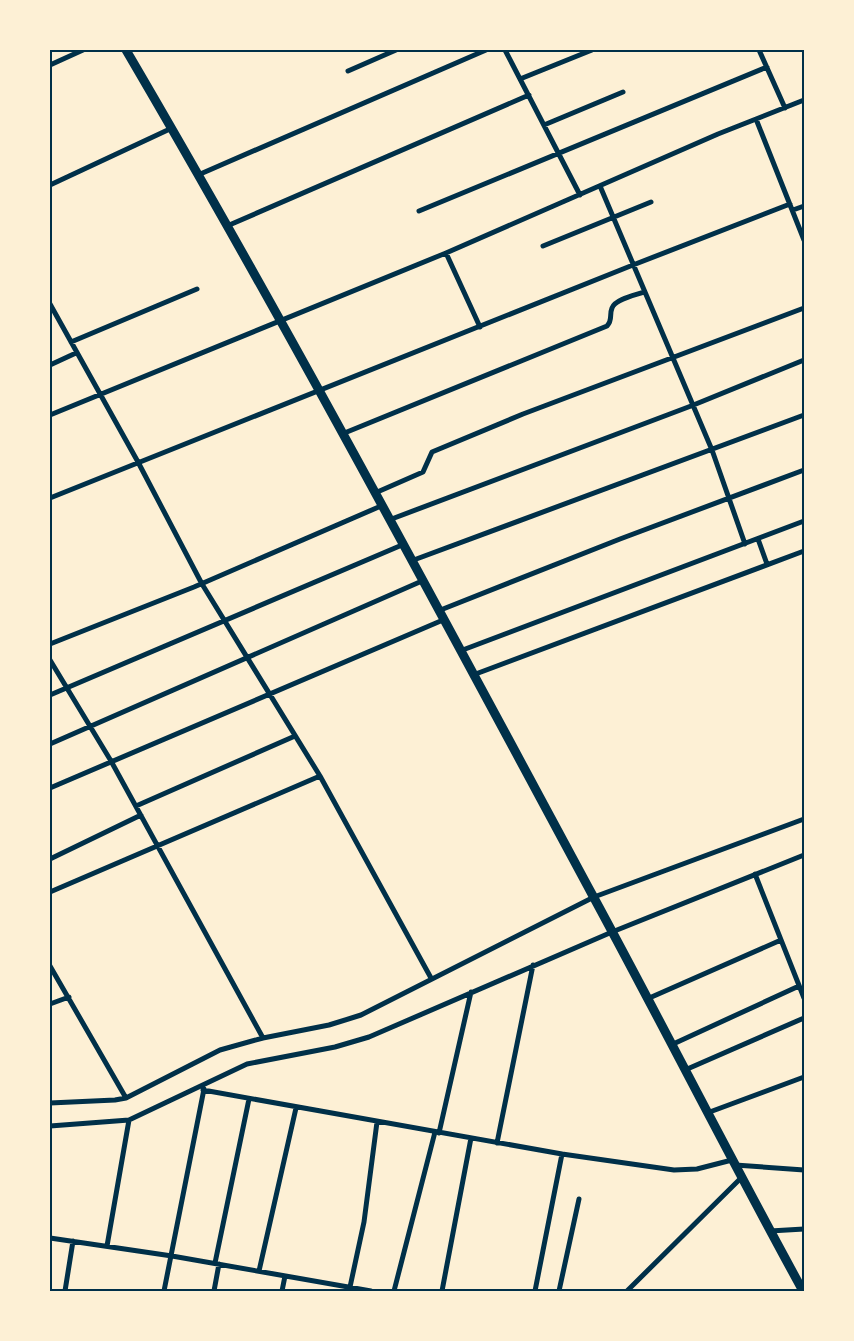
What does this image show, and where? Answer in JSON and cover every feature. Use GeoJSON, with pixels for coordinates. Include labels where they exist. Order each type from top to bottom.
{"type":"FeatureCollection","features":[{"type":"Feature","properties":{"kind":"street"},"geometry":{"type":"LineString","coordinates":[[50,65],[83,50]]}},
{"type":"Feature","properties":{"kind":"street"},"geometry":{"type":"LineString","coordinates":[[126,50],[172,128],[319,391],[594,897],[741,1178],[770,1231],[800,1279],[803,1291]]}},
{"type":"Feature","properties":{"kind":"street"},"geometry":{"type":"LineString","coordinates":[[348,71],[396,50]]}},
{"type":"Feature","properties":{"kind":"street"},"geometry":{"type":"LineString","coordinates":[[198,175],[486,50]]}},
{"type":"Feature","properties":{"kind":"street"},"geometry":{"type":"LineString","coordinates":[[505,50],[580,194]]}},
{"type":"Feature","properties":{"kind":"street"},"geometry":{"type":"LineString","coordinates":[[520,79],[592,50]]}},
{"type":"Feature","properties":{"kind":"street"},"geometry":{"type":"LineString","coordinates":[[759,50],[785,108]]}},
{"type":"Feature","properties":{"kind":"street"},"geometry":{"type":"LineString","coordinates":[[419,211],[767,67]]}},
{"type":"Feature","properties":{"kind":"street"},"geometry":{"type":"LineString","coordinates":[[544,125],[623,92]]}},
{"type":"Feature","properties":{"kind":"street"},"geometry":{"type":"LineString","coordinates":[[227,226],[529,95]]}},
{"type":"Feature","properties":{"kind":"street"},"geometry":{"type":"LineString","coordinates":[[50,415],[446,253],[580,194],[804,100]]}},
{"type":"Feature","properties":{"kind":"street"},"geometry":{"type":"LineString","coordinates":[[756,119],[804,239]]}},
{"type":"Feature","properties":{"kind":"street"},"geometry":{"type":"LineString","coordinates":[[50,185],[172,128]]}},
{"type":"Feature","properties":{"kind":"street"},"geometry":{"type":"LineString","coordinates":[[600,186],[691,406],[712,450],[745,544]]}},
{"type":"Feature","properties":{"kind":"street"},"geometry":{"type":"LineString","coordinates":[[543,246],[651,202]]}},
{"type":"Feature","properties":{"kind":"street"},"geometry":{"type":"LineString","coordinates":[[50,498],[633,265],[792,207],[804,206]]}},
{"type":"Feature","properties":{"kind":"street"},"geometry":{"type":"LineString","coordinates":[[446,253],[480,327]]}},
{"type":"Feature","properties":{"kind":"street"},"geometry":{"type":"LineString","coordinates":[[71,342],[198,289]]}},
{"type":"Feature","properties":{"kind":"street"},"geometry":{"type":"LineString","coordinates":[[342,434],[608,326],[612,320],[611,310],[615,304],[644,292]]}},
{"type":"Feature","properties":{"kind":"street"},"geometry":{"type":"LineString","coordinates":[[50,304],[138,462],[202,584],[226,620],[320,776],[432,978]]}},
{"type":"Feature","properties":{"kind":"street"},"geometry":{"type":"LineString","coordinates":[[374,493],[422,472],[432,452],[523,414],[672,360],[804,308]]}},
{"type":"Feature","properties":{"kind":"street"},"geometry":{"type":"LineString","coordinates":[[50,365],[76,353]]}},
{"type":"Feature","properties":{"kind":"street"},"geometry":{"type":"LineString","coordinates":[[389,520],[691,406],[804,360]]}},
{"type":"Feature","properties":{"kind":"street"},"geometry":{"type":"LineString","coordinates":[[411,561],[804,415]]}},
{"type":"Feature","properties":{"kind":"street"},"geometry":{"type":"LineString","coordinates":[[50,788],[111,760],[270,694],[440,616],[620,539],[729,500],[804,470]]}},
{"type":"Feature","properties":{"kind":"street"},"geometry":{"type":"LineString","coordinates":[[50,644],[202,584],[381,506]]}},
{"type":"Feature","properties":{"kind":"street"},"geometry":{"type":"LineString","coordinates":[[460,651],[804,521]]}},
{"type":"Feature","properties":{"kind":"street"},"geometry":{"type":"LineString","coordinates":[[758,539],[767,564]]}},
{"type":"Feature","properties":{"kind":"street"},"geometry":{"type":"LineString","coordinates":[[50,695],[402,545]]}},
{"type":"Feature","properties":{"kind":"street"},"geometry":{"type":"LineString","coordinates":[[473,675],[804,551]]}},
{"type":"Feature","properties":{"kind":"street"},"geometry":{"type":"LineString","coordinates":[[50,744],[422,581]]}},
{"type":"Feature","properties":{"kind":"street"},"geometry":{"type":"LineString","coordinates":[[50,660],[111,760],[263,1038]]}},
{"type":"Feature","properties":{"kind":"street"},"geometry":{"type":"LineString","coordinates":[[136,806],[295,736]]}},
{"type":"Feature","properties":{"kind":"street"},"geometry":{"type":"LineString","coordinates":[[50,892],[320,776]]}},
{"type":"Feature","properties":{"kind":"street"},"geometry":{"type":"LineString","coordinates":[[50,858],[141,815]]}},
{"type":"Feature","properties":{"kind":"street"},"geometry":{"type":"LineString","coordinates":[[50,1103],[126,1098],[200,1059],[263,1038],[345,1021],[594,897],[804,819]]}},
{"type":"Feature","properties":{"kind":"street"},"geometry":{"type":"LineString","coordinates":[[50,1126],[129,1120],[233,1069],[262,1059],[356,1042],[612,932],[804,855]]}},
{"type":"Feature","properties":{"kind":"street"},"geometry":{"type":"LineString","coordinates":[[755,874],[804,998]]}},
{"type":"Feature","properties":{"kind":"street"},"geometry":{"type":"LineString","coordinates":[[647,999],[781,940]]}},
{"type":"Feature","properties":{"kind":"street"},"geometry":{"type":"LineString","coordinates":[[497,1143],[533,965]]}},
{"type":"Feature","properties":{"kind":"street"},"geometry":{"type":"LineString","coordinates":[[50,966],[126,1098]]}},
{"type":"Feature","properties":{"kind":"street"},"geometry":{"type":"LineString","coordinates":[[671,1045],[799,986]]}},
{"type":"Feature","properties":{"kind":"street"},"geometry":{"type":"LineString","coordinates":[[394,1291],[437,1132],[471,992]]}},
{"type":"Feature","properties":{"kind":"street"},"geometry":{"type":"LineString","coordinates":[[50,1004],[69,997]]}},
{"type":"Feature","properties":{"kind":"street"},"geometry":{"type":"LineString","coordinates":[[684,1070],[804,1018]]}},
{"type":"Feature","properties":{"kind":"street"},"geometry":{"type":"LineString","coordinates":[[707,1113],[804,1077]]}},
{"type":"Feature","properties":{"kind":"street"},"geometry":{"type":"LineString","coordinates":[[164,1291],[205,1083]]}},
{"type":"Feature","properties":{"kind":"street"},"geometry":{"type":"LineString","coordinates":[[203,1090],[562,1154],[681,1170],[733,1163],[804,1170]]}},
{"type":"Feature","properties":{"kind":"street"},"geometry":{"type":"LineString","coordinates":[[214,1291],[217,1264],[249,1099]]}},
{"type":"Feature","properties":{"kind":"street"},"geometry":{"type":"LineString","coordinates":[[259,1271],[296,1108]]}},
{"type":"Feature","properties":{"kind":"street"},"geometry":{"type":"LineString","coordinates":[[107,1246],[129,1120]]}},
{"type":"Feature","properties":{"kind":"street"},"geometry":{"type":"LineString","coordinates":[[350,1287],[364,1222],[377,1122]]}},
{"type":"Feature","properties":{"kind":"street"},"geometry":{"type":"LineString","coordinates":[[442,1291],[471,1138]]}},
{"type":"Feature","properties":{"kind":"street"},"geometry":{"type":"LineString","coordinates":[[535,1291],[562,1154]]}},
{"type":"Feature","properties":{"kind":"street"},"geometry":{"type":"LineString","coordinates":[[627,1291],[741,1178]]}},
{"type":"Feature","properties":{"kind":"street"},"geometry":{"type":"LineString","coordinates":[[559,1291],[579,1199]]}},
{"type":"Feature","properties":{"kind":"street"},"geometry":{"type":"LineString","coordinates":[[770,1231],[804,1229]]}},
{"type":"Feature","properties":{"kind":"street"},"geometry":{"type":"LineString","coordinates":[[50,1238],[172,1256],[371,1291]]}},
{"type":"Feature","properties":{"kind":"street"},"geometry":{"type":"LineString","coordinates":[[64,1291],[74,1241]]}},
{"type":"Feature","properties":{"kind":"street"},"geometry":{"type":"LineString","coordinates":[[282,1291],[285,1276]]}}]}
